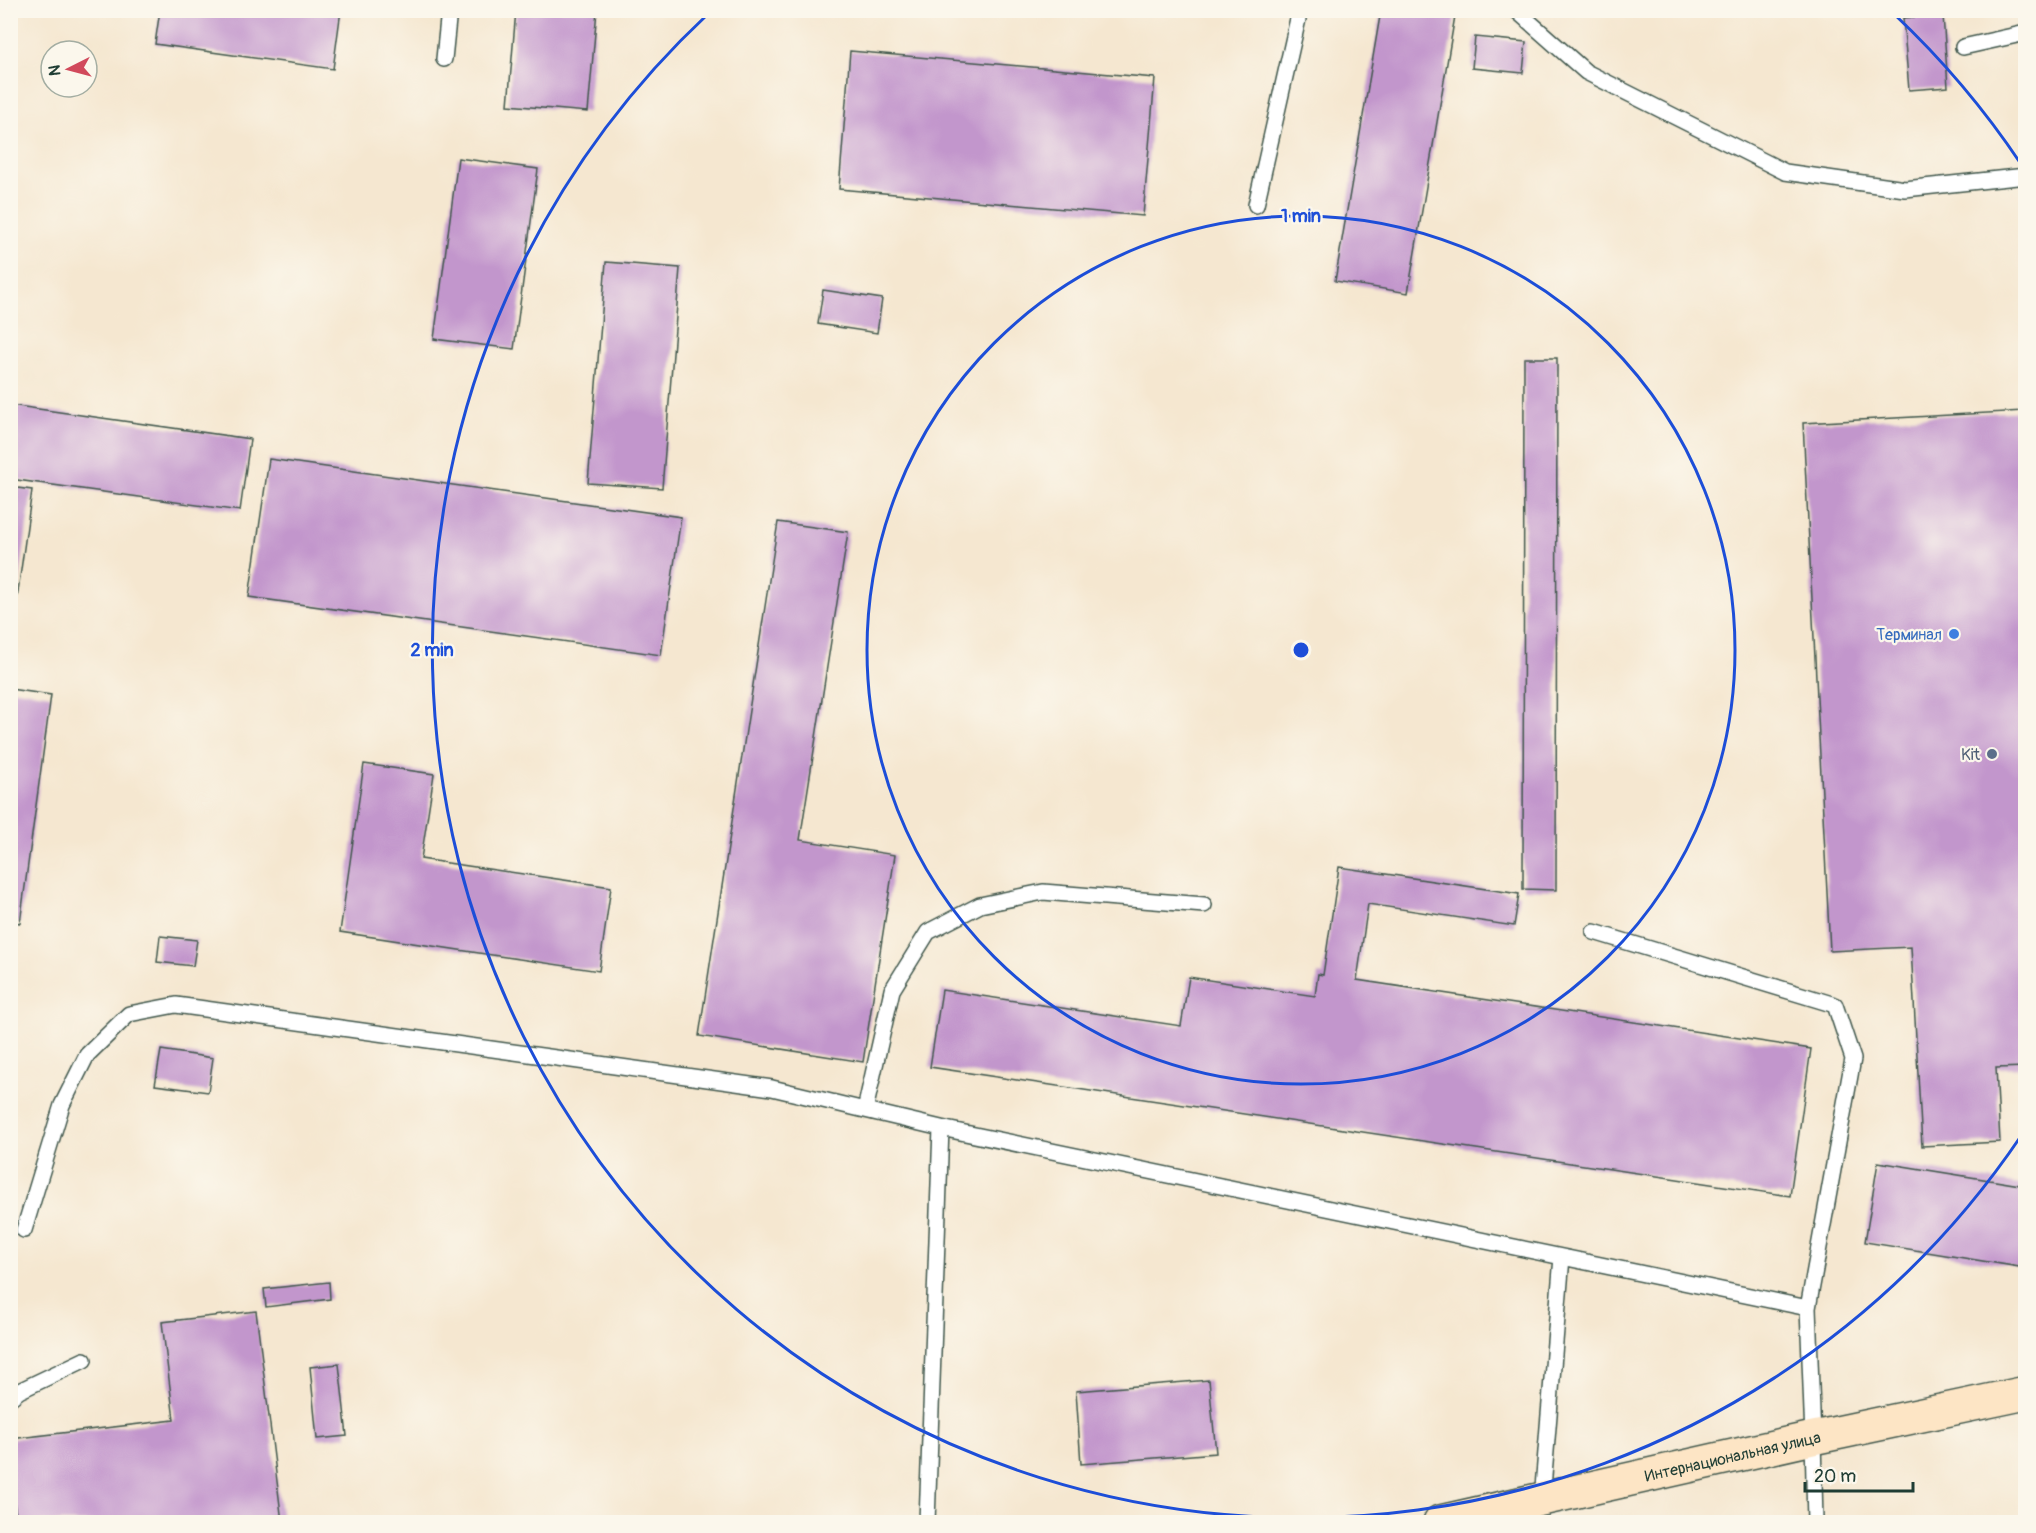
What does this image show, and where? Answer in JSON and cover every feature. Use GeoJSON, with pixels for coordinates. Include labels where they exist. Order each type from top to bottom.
{"type":"FeatureCollection","features":[{"type":"Feature","properties":{"kind":"street","name":"Интернациональная улица"},"geometry":{"type":"LineString","coordinates":[[1440,1522],[2025,1393]]}},
{"type":"Feature","properties":{"kind":"lane"},"geometry":{"type":"LineString","coordinates":[[444,58],[449,10]]}},
{"type":"Feature","properties":{"kind":"lane"},"geometry":{"type":"LineString","coordinates":[[1256,205],[1300,10]]}},
{"type":"Feature","properties":{"kind":"lane"},"geometry":{"type":"LineString","coordinates":[[1516,10],[1586,72],[1785,171],[1905,189],[2025,176]]}},
{"type":"Feature","properties":{"kind":"lane"},"geometry":{"type":"LineString","coordinates":[[1963,47],[2025,33]]}},
{"type":"Feature","properties":{"kind":"lane"},"geometry":{"type":"LineString","coordinates":[[865,1110],[892,990],[928,932],[980,905],[1043,892],[1204,905]]}},
{"type":"Feature","properties":{"kind":"lane"},"geometry":{"type":"LineString","coordinates":[[1594,932],[1835,1005],[1853,1059],[1808,1308],[1815,1522]]}},
{"type":"Feature","properties":{"kind":"lane"},"geometry":{"type":"LineString","coordinates":[[24,1230],[62,1106],[87,1055],[129,1014],[176,1005],[772,1088],[941,1128],[1808,1308]]}},
{"type":"Feature","properties":{"kind":"lane"},"geometry":{"type":"LineString","coordinates":[[927,1522],[941,1128]]}},
{"type":"Feature","properties":{"kind":"lane"},"geometry":{"type":"LineString","coordinates":[[1542,1500],[1562,1257]]}},
{"type":"Feature","properties":{"kind":"lane"},"geometry":{"type":"LineString","coordinates":[[10,1398],[19,1391],[84,1360]]}},
{"type":"Feature","properties":{"kind":"building"},"geometry":{"type":"Polygon","coordinates":[[[160,10],[341,10],[333,69],[155,44],[160,10]]]}},
{"type":"Feature","properties":{"kind":"building"},"geometry":{"type":"Polygon","coordinates":[[[516,10],[597,10],[588,112],[508,105],[516,10]]]}},
{"type":"Feature","properties":{"kind":"building"},"geometry":{"type":"Polygon","coordinates":[[[1381,10],[1456,10],[1408,293],[1335,281],[1381,10]]]}},
{"type":"Feature","properties":{"kind":"building"},"geometry":{"type":"Polygon","coordinates":[[[1943,15],[1948,87],[1909,90],[1903,18],[1943,15]]]}},
{"type":"Feature","properties":{"kind":"building"},"geometry":{"type":"Polygon","coordinates":[[[1475,37],[1526,42],[1523,73],[1472,68],[1475,37]]]}},
{"type":"Feature","properties":{"kind":"building"},"geometry":{"type":"Polygon","coordinates":[[[850,51],[1155,78],[1143,216],[839,189],[850,51]]]}},
{"type":"Feature","properties":{"kind":"building"},"geometry":{"type":"Polygon","coordinates":[[[458,158],[538,169],[514,349],[434,339],[458,158]]]}},
{"type":"Feature","properties":{"kind":"building"},"geometry":{"type":"Polygon","coordinates":[[[606,262],[680,268],[662,488],[588,483],[606,262]]]}},
{"type":"Feature","properties":{"kind":"building"},"geometry":{"type":"Polygon","coordinates":[[[823,290],[882,299],[877,333],[818,324],[823,290]]]}},
{"type":"Feature","properties":{"kind":"building"},"geometry":{"type":"Polygon","coordinates":[[[1524,358],[1557,358],[1556,890],[1523,889],[1524,358]]]}},
{"type":"Feature","properties":{"kind":"building"},"geometry":{"type":"Polygon","coordinates":[[[10,405],[250,439],[240,511],[10,479],[10,405]]]}},
{"type":"Feature","properties":{"kind":"building"},"geometry":{"type":"Polygon","coordinates":[[[2024,411],[2026,443],[2026,1067],[1996,1068],[2000,1142],[1922,1146],[1911,947],[1830,951],[1803,423],[2024,411]]]}},
{"type":"Feature","properties":{"kind":"building"},"geometry":{"type":"Polygon","coordinates":[[[269,459],[681,517],[661,655],[249,597],[269,459]]]}},
{"type":"Feature","properties":{"kind":"building"},"geometry":{"type":"Polygon","coordinates":[[[10,487],[32,490],[12,635],[10,635],[10,487]]]}},
{"type":"Feature","properties":{"kind":"building"},"geometry":{"type":"Polygon","coordinates":[[[778,522],[848,532],[800,840],[895,855],[863,1062],[699,1036],[778,522]]]}},
{"type":"Feature","properties":{"kind":"building"},"geometry":{"type":"Polygon","coordinates":[[[10,689],[51,695],[20,923],[10,921],[10,689]]]}},
{"type":"Feature","properties":{"kind":"building"},"geometry":{"type":"Polygon","coordinates":[[[364,764],[434,774],[421,859],[611,887],[599,971],[340,932],[364,764]]]}},
{"type":"Feature","properties":{"kind":"building"},"geometry":{"type":"Polygon","coordinates":[[[1339,867],[1519,894],[1514,926],[1368,904],[1357,980],[1811,1049],[1790,1196],[930,1067],[942,990],[1181,1026],[1189,977],[1315,996],[1318,974],[1323,975],[1339,867]]]}},
{"type":"Feature","properties":{"kind":"building"},"geometry":{"type":"Polygon","coordinates":[[[160,936],[197,940],[193,966],[157,962],[160,936]]]}},
{"type":"Feature","properties":{"kind":"building"},"geometry":{"type":"Polygon","coordinates":[[[161,1050],[213,1058],[208,1092],[155,1085],[161,1050]]]}},
{"type":"Feature","properties":{"kind":"building"},"geometry":{"type":"Polygon","coordinates":[[[1878,1162],[2026,1186],[2026,1268],[1865,1242],[1878,1162]]]}},
{"type":"Feature","properties":{"kind":"building"},"geometry":{"type":"Polygon","coordinates":[[[329,1282],[330,1299],[266,1307],[264,1289],[329,1282]]]}},
{"type":"Feature","properties":{"kind":"building"},"geometry":{"type":"Polygon","coordinates":[[[256,1311],[282,1522],[17,1522],[10,1473],[10,1439],[174,1420],[162,1322],[256,1311]]]}},
{"type":"Feature","properties":{"kind":"building"},"geometry":{"type":"Polygon","coordinates":[[[339,1364],[347,1436],[317,1439],[310,1367],[339,1364]]]}},
{"type":"Feature","properties":{"kind":"building"},"geometry":{"type":"Polygon","coordinates":[[[1209,1380],[1216,1453],[1081,1464],[1076,1391],[1209,1380]]]}},
{"type":"Feature","properties":{"kind":"place","name":"Терминал"},"geometry":{"type":"Point","coordinates":[1954,634]}},
{"type":"Feature","properties":{"kind":"place","name":"Kit"},"geometry":{"type":"Point","coordinates":[1992,754]}}]}
